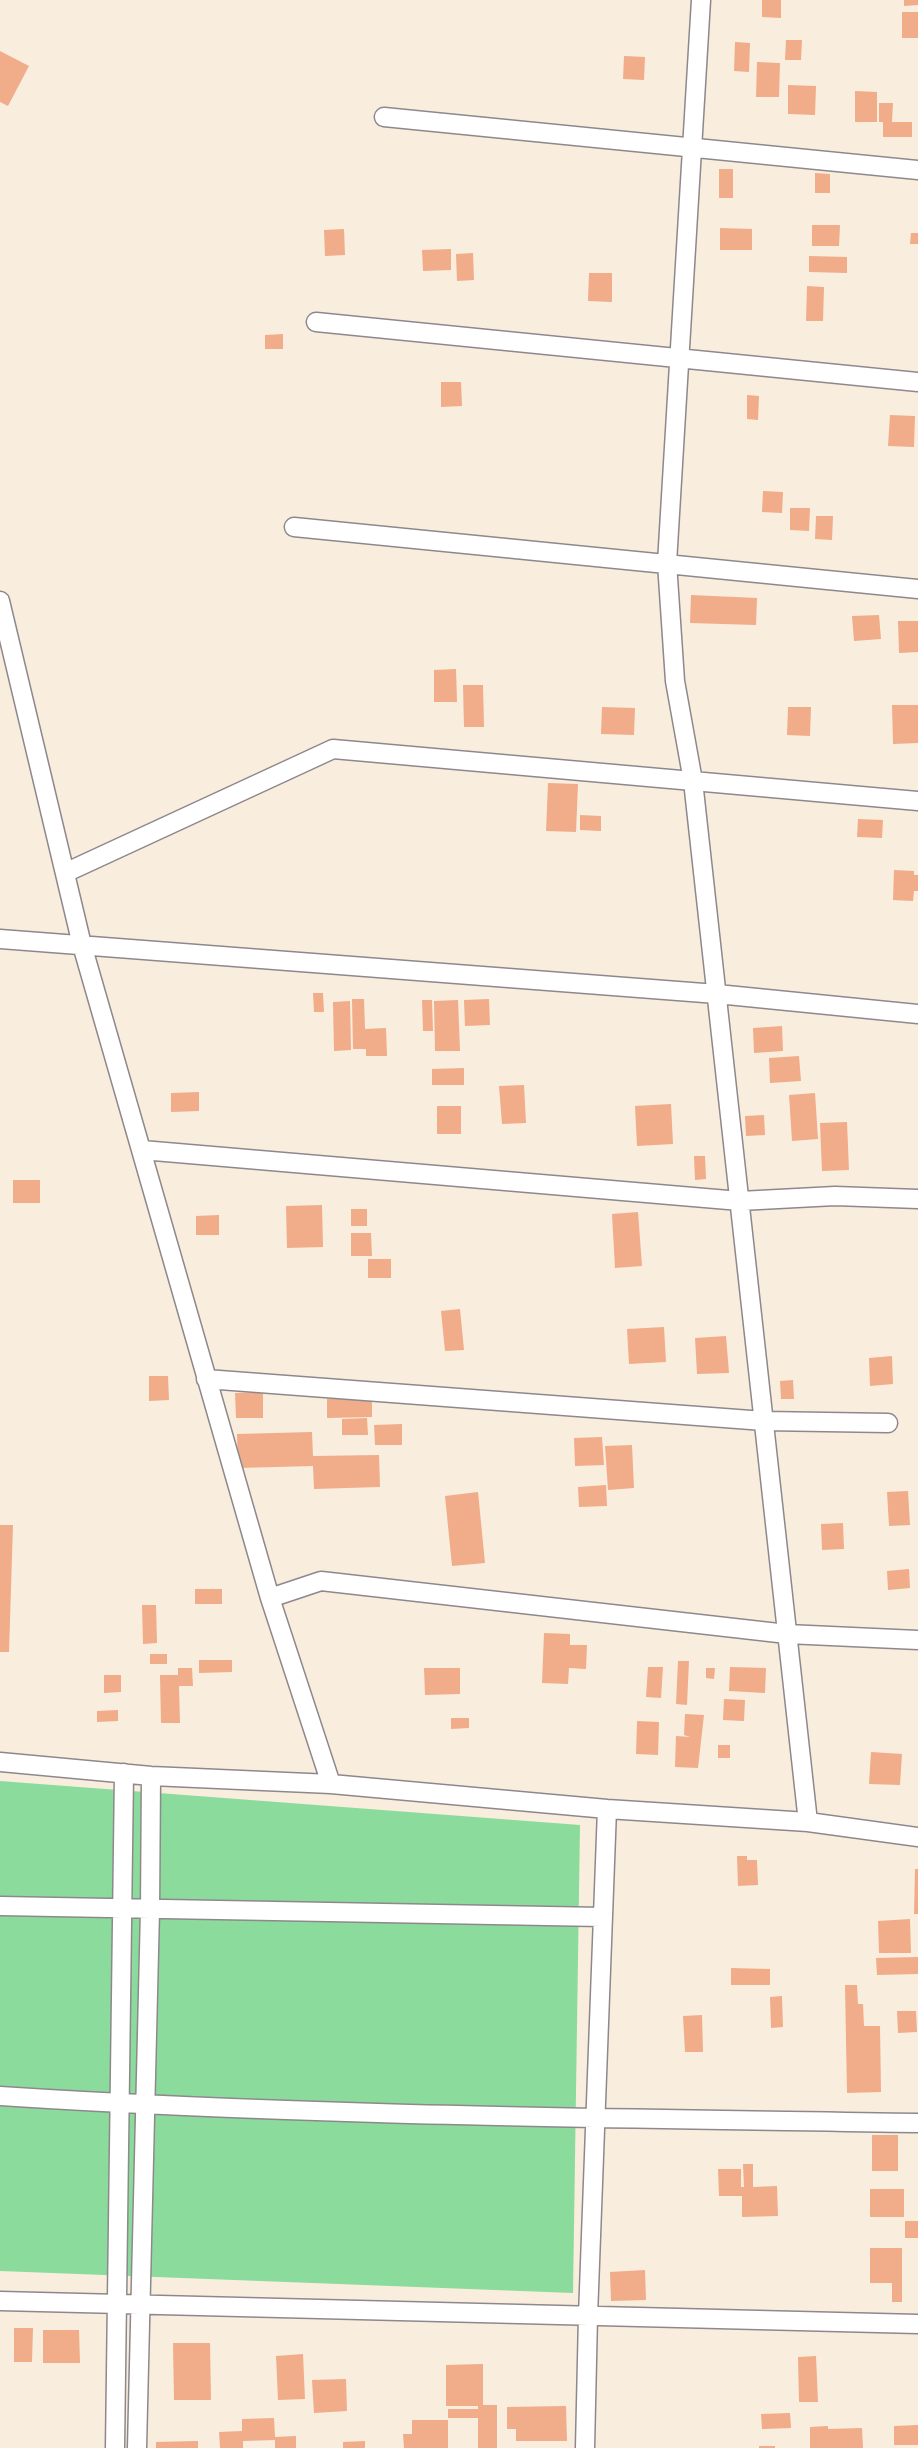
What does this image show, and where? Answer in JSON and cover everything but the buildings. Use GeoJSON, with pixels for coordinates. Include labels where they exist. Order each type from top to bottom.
{"type":"FeatureCollection","features":[{"type":"Feature","properties":{"kind":"street"},"geometry":{"type":"LineString","coordinates":[[701,0],[667,563],[675,681],[693,781],[808,1822]]}},
{"type":"Feature","properties":{"kind":"street"},"geometry":{"type":"LineString","coordinates":[[384,117],[918,170]]}},
{"type":"Feature","properties":{"kind":"street"},"geometry":{"type":"LineString","coordinates":[[316,322],[918,382]]}},
{"type":"Feature","properties":{"kind":"street"},"geometry":{"type":"LineString","coordinates":[[294,526],[918,589]]}},
{"type":"Feature","properties":{"kind":"street"},"geometry":{"type":"LineString","coordinates":[[0,601],[82,945],[270,1598],[331,1784]]}},
{"type":"Feature","properties":{"kind":"street"},"geometry":{"type":"LineString","coordinates":[[66,872],[333,749],[918,801]]}},
{"type":"Feature","properties":{"kind":"street"},"geometry":{"type":"LineString","coordinates":[[0,939],[717,994],[918,1014]]}},
{"type":"Feature","properties":{"kind":"street"},"geometry":{"type":"LineString","coordinates":[[142,1150],[740,1201],[835,1196],[918,1199]]}},
{"type":"Feature","properties":{"kind":"street"},"geometry":{"type":"LineString","coordinates":[[207,1379],[764,1420],[888,1423]]}},
{"type":"Feature","properties":{"kind":"street"},"geometry":{"type":"LineString","coordinates":[[270,1598],[321,1581],[787,1634],[918,1640]]}},
{"type":"Feature","properties":{"kind":"street"},"geometry":{"type":"LineString","coordinates":[[0,1762],[151,1776],[331,1784],[607,1809],[808,1822],[918,1837]]}},
{"type":"Feature","properties":{"kind":"street"},"geometry":{"type":"LineString","coordinates":[[115,2448],[124,1773]]}},
{"type":"Feature","properties":{"kind":"street"},"geometry":{"type":"LineString","coordinates":[[137,2448],[151,1776]]}},
{"type":"Feature","properties":{"kind":"street"},"geometry":{"type":"LineString","coordinates":[[585,2448],[607,1809]]}},
{"type":"Feature","properties":{"kind":"street"},"geometry":{"type":"LineString","coordinates":[[0,1906],[602,1917]]}},
{"type":"Feature","properties":{"kind":"street"},"geometry":{"type":"LineString","coordinates":[[0,2096],[120,2104],[596,2118],[918,2123]]}},
{"type":"Feature","properties":{"kind":"street"},"geometry":{"type":"LineString","coordinates":[[0,2301],[918,2324]]}},
{"type":"Feature","properties":{"kind":"green space"},"geometry":{"type":"Polygon","coordinates":[[[0,1781],[580,1825],[573,2293],[0,2271],[0,1781]]]}}]}
